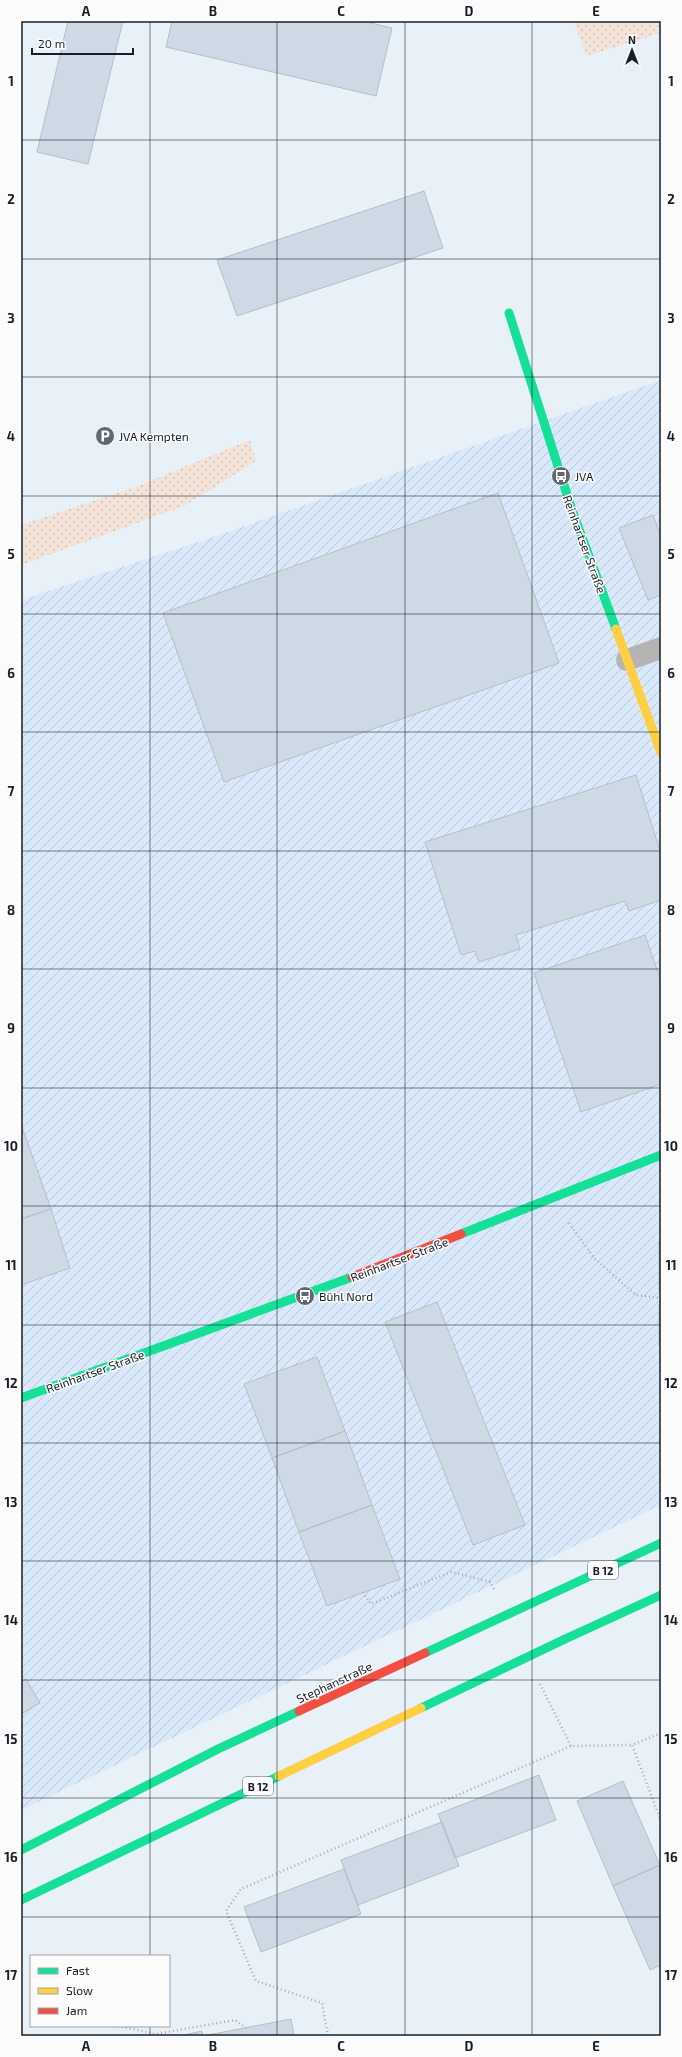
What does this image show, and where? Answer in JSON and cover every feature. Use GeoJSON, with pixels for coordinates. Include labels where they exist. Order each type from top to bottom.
{"type":"FeatureCollection","features":[{"type":"Feature","properties":{"kind":"main road","name":"Reinhartser Straße"},"geometry":{"type":"LineString","coordinates":[[509,313],[572,510],[661,753]]}},
{"type":"Feature","properties":{"kind":"main road","name":"Reinhartser Straße"},"geometry":{"type":"LineString","coordinates":[[21,1398],[305,1296],[661,1155]]}},
{"type":"Feature","properties":{"kind":"main road","name":"Stephanstraße"},"geometry":{"type":"LineString","coordinates":[[21,1850],[218,1749],[661,1543]]}},
{"type":"Feature","properties":{"kind":"main road","name":"B 12"},"geometry":{"type":"LineString","coordinates":[[21,1900],[563,1640],[661,1595]]}},
{"type":"Feature","properties":{"kind":"street"},"geometry":{"type":"LineString","coordinates":[[627,660],[661,648]]}},
{"type":"Feature","properties":{"kind":"path"},"geometry":{"type":"LineString","coordinates":[[550,1199],[594,1258],[636,1295],[661,1298]]}},
{"type":"Feature","properties":{"kind":"path"},"geometry":{"type":"LineString","coordinates":[[363,1592],[370,1604],[451,1572]]}},
{"type":"Feature","properties":{"kind":"path"},"geometry":{"type":"LineString","coordinates":[[543,1690],[571,1746]]}},
{"type":"Feature","properties":{"kind":"path"},"geometry":{"type":"LineString","coordinates":[[328,2036],[322,2003],[256,1982],[226,1911],[241,1890],[571,1746],[632,1745],[661,1734]]}},
{"type":"Feature","properties":{"kind":"path"},"geometry":{"type":"LineString","coordinates":[[632,1745],[661,1821]]}},
{"type":"Feature","properties":{"kind":"path"},"geometry":{"type":"LineString","coordinates":[[123,2027],[156,2034],[235,2020],[246,2028]]}},
{"type":"Feature","properties":{"kind":"shaded area"},"geometry":{"type":"Polygon","coordinates":[[[574,21],[661,21],[661,33],[586,56],[574,21]]]}},
{"type":"Feature","properties":{"kind":"shaded area"},"geometry":{"type":"Polygon","coordinates":[[[661,380],[661,1505],[21,1810],[21,600],[210,538],[661,380]]]}},
{"type":"Feature","properties":{"kind":"shaded area"},"geometry":{"type":"Polygon","coordinates":[[[250,440],[256,461],[184,506],[21,565],[21,525],[138,486],[250,440]]]}},
{"type":"Feature","properties":{"kind":"building"},"geometry":{"type":"Polygon","coordinates":[[[68,21],[123,21],[88,164],[37,152],[68,21]]]}},
{"type":"Feature","properties":{"kind":"building"},"geometry":{"type":"Polygon","coordinates":[[[172,21],[363,21],[392,28],[376,96],[166,47],[172,21]]]}},
{"type":"Feature","properties":{"kind":"building"},"geometry":{"type":"Polygon","coordinates":[[[424,191],[443,248],[237,316],[217,260],[424,191]]]}},
{"type":"Feature","properties":{"kind":"building"},"geometry":{"type":"Polygon","coordinates":[[[498,493],[559,663],[224,782],[163,613],[498,493]]]}},
{"type":"Feature","properties":{"kind":"building"},"geometry":{"type":"Polygon","coordinates":[[[653,515],[661,537],[661,595],[648,600],[619,528],[653,515]]]}},
{"type":"Feature","properties":{"kind":"building"},"geometry":{"type":"Polygon","coordinates":[[[636,775],[661,854],[661,900],[629,911],[625,901],[516,935],[520,949],[479,962],[475,951],[461,955],[425,842],[636,775]]]}},
{"type":"Feature","properties":{"kind":"building"},"geometry":{"type":"Polygon","coordinates":[[[645,935],[661,981],[661,1084],[581,1112],[534,973],[645,935]]]}},
{"type":"Feature","properties":{"kind":"building"},"geometry":{"type":"Polygon","coordinates":[[[21,1124],[51,1209],[21,1219],[21,1124]]]}},
{"type":"Feature","properties":{"kind":"building"},"geometry":{"type":"Polygon","coordinates":[[[51,1209],[70,1268],[21,1285],[21,1219],[51,1209]]]}},
{"type":"Feature","properties":{"kind":"building"},"geometry":{"type":"Polygon","coordinates":[[[659,1242],[661,1242],[661,1290],[659,1290],[659,1242]]]}},
{"type":"Feature","properties":{"kind":"building"},"geometry":{"type":"Polygon","coordinates":[[[437,1302],[525,1525],[473,1545],[385,1322],[437,1302]]]}},
{"type":"Feature","properties":{"kind":"building"},"geometry":{"type":"Polygon","coordinates":[[[659,1305],[661,1305],[661,1346],[659,1346],[659,1305]]]}},
{"type":"Feature","properties":{"kind":"building"},"geometry":{"type":"Polygon","coordinates":[[[317,1357],[345,1431],[272,1458],[244,1384],[317,1357]]]}},
{"type":"Feature","properties":{"kind":"building"},"geometry":{"type":"Polygon","coordinates":[[[345,1431],[372,1505],[299,1532],[272,1458],[345,1431]]]}},
{"type":"Feature","properties":{"kind":"building"},"geometry":{"type":"Polygon","coordinates":[[[372,1505],[400,1579],[327,1606],[299,1532],[372,1505]]]}},
{"type":"Feature","properties":{"kind":"building"},"geometry":{"type":"Polygon","coordinates":[[[26,1679],[40,1703],[21,1714],[21,1682],[26,1679]]]}},
{"type":"Feature","properties":{"kind":"building"},"geometry":{"type":"Polygon","coordinates":[[[539,1775],[556,1820],[455,1858],[438,1814],[539,1775]]]}},
{"type":"Feature","properties":{"kind":"building"},"geometry":{"type":"Polygon","coordinates":[[[623,1781],[660,1865],[613,1886],[577,1801],[623,1781]]]}},
{"type":"Feature","properties":{"kind":"building"},"geometry":{"type":"Polygon","coordinates":[[[442,1822],[459,1866],[358,1905],[341,1860],[442,1822]]]}},
{"type":"Feature","properties":{"kind":"building"},"geometry":{"type":"Polygon","coordinates":[[[660,1865],[661,1965],[650,1970],[613,1886],[660,1865]]]}},
{"type":"Feature","properties":{"kind":"building"},"geometry":{"type":"Polygon","coordinates":[[[344,1869],[361,1914],[261,1952],[244,1907],[344,1869]]]}},
{"type":"Feature","properties":{"kind":"building"},"geometry":{"type":"Polygon","coordinates":[[[291,2019],[294,2036],[203,2036],[291,2019]]]}},
{"type":"Feature","properties":{"kind":"building"},"geometry":{"type":"Polygon","coordinates":[[[202,2031],[203,2036],[179,2036],[202,2031]]]}},
{"type":"Feature","properties":{"kind":"traffic: fast"},"geometry":{"type":"LineString","coordinates":[[509,313],[572,510],[616,629]]}},
{"type":"Feature","properties":{"kind":"traffic: fast"},"geometry":{"type":"LineString","coordinates":[[461,1234],[661,1155]]}},
{"type":"Feature","properties":{"kind":"traffic: fast"},"geometry":{"type":"LineString","coordinates":[[21,1398],[352,1277]]}},
{"type":"Feature","properties":{"kind":"traffic: fast"},"geometry":{"type":"LineString","coordinates":[[545,1597],[661,1543]]}},
{"type":"Feature","properties":{"kind":"traffic: fast"},"geometry":{"type":"LineString","coordinates":[[563,1640],[661,1595]]}},
{"type":"Feature","properties":{"kind":"traffic: fast"},"geometry":{"type":"LineString","coordinates":[[474,1630],[545,1597]]}},
{"type":"Feature","properties":{"kind":"traffic: fast"},"geometry":{"type":"LineString","coordinates":[[425,1653],[474,1630]]}},
{"type":"Feature","properties":{"kind":"traffic: fast"},"geometry":{"type":"LineString","coordinates":[[494,1673],[563,1640]]}},
{"type":"Feature","properties":{"kind":"traffic: fast"},"geometry":{"type":"LineString","coordinates":[[421,1708],[494,1673]]}},
{"type":"Feature","properties":{"kind":"traffic: fast"},"geometry":{"type":"LineString","coordinates":[[21,1850],[218,1749],[299,1711]]}},
{"type":"Feature","properties":{"kind":"traffic: fast"},"geometry":{"type":"LineString","coordinates":[[21,1900],[279,1776]]}},
{"type":"Feature","properties":{"kind":"traffic: slow"},"geometry":{"type":"LineString","coordinates":[[616,629],[661,753]]}},
{"type":"Feature","properties":{"kind":"traffic: slow"},"geometry":{"type":"LineString","coordinates":[[279,1776],[421,1708]]}},
{"type":"Feature","properties":{"kind":"traffic: jam"},"geometry":{"type":"LineString","coordinates":[[352,1277],[461,1234]]}},
{"type":"Feature","properties":{"kind":"traffic: jam"},"geometry":{"type":"LineString","coordinates":[[299,1711],[425,1653]]}},
{"type":"Feature","properties":{"kind":"place","name":"JVA Kempten"},"geometry":{"type":"Point","coordinates":[105,436]}},
{"type":"Feature","properties":{"kind":"place","name":"JVA"},"geometry":{"type":"Point","coordinates":[561,476]}},
{"type":"Feature","properties":{"kind":"place","name":"Bühl Nord"},"geometry":{"type":"Point","coordinates":[305,1296]}}]}
